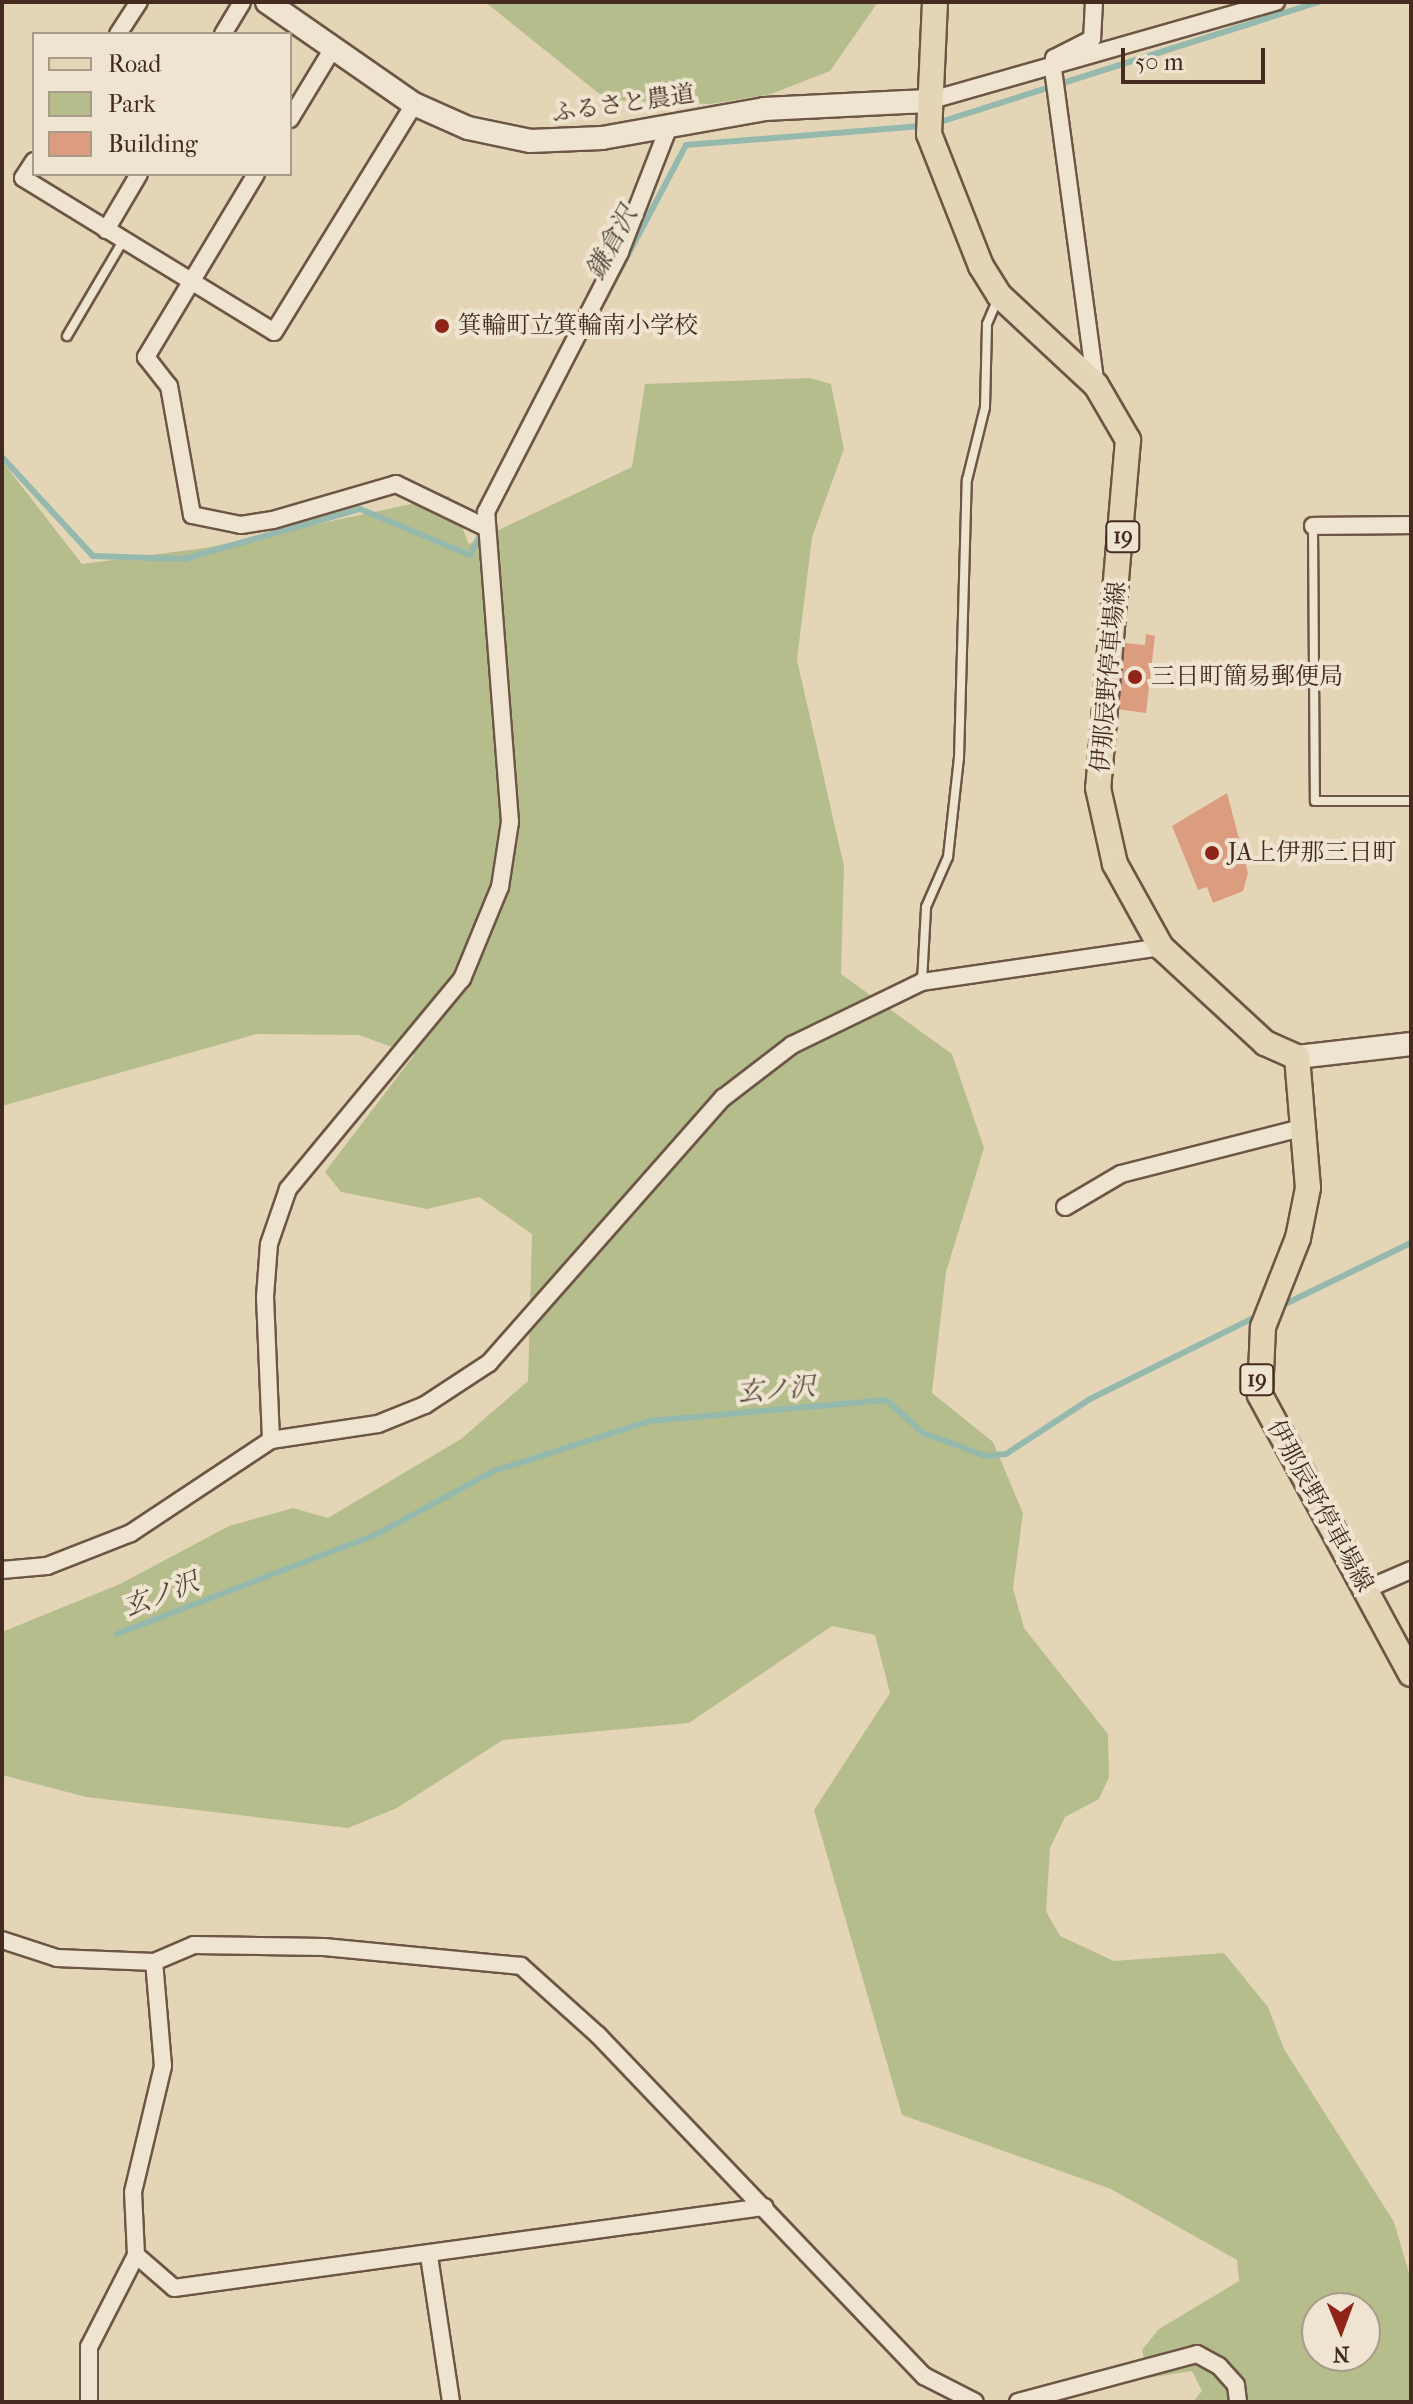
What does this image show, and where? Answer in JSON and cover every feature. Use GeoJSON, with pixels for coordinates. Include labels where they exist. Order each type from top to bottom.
{"type":"FeatureCollection","features":[{"type":"Feature","properties":{"kind":"main road","name":"伊那辰野停車場線"},"geometry":{"type":"LineString","coordinates":[[935,2],[928,101],[937,162],[999,295],[1096,385],[1128,440],[1130,466],[1103,698],[1100,811],[1115,864],[1161,947],[1265,1043],[1297,1057],[1305,1127],[1305,1213],[1263,1327],[1256,1379],[1411,1674]]}},
{"type":"Feature","properties":{"kind":"street"},"geometry":{"type":"LineString","coordinates":[[119,32],[139,2]]}},
{"type":"Feature","properties":{"kind":"street"},"geometry":{"type":"LineString","coordinates":[[224,32],[242,2]]}},
{"type":"Feature","properties":{"kind":"street","name":"ふるさと農道"},"geometry":{"type":"LineString","coordinates":[[267,2],[414,104],[468,128],[530,141],[669,126],[764,109],[928,101]]}},
{"type":"Feature","properties":{"kind":"street"},"geometry":{"type":"LineString","coordinates":[[1094,2],[1092,39],[1054,58],[1053,69],[1096,385]]}},
{"type":"Feature","properties":{"kind":"street"},"geometry":{"type":"LineString","coordinates":[[928,101],[1053,69],[1276,2]]}},
{"type":"Feature","properties":{"kind":"street"},"geometry":{"type":"LineString","coordinates":[[292,116],[332,50]]}},
{"type":"Feature","properties":{"kind":"street"},"geometry":{"type":"LineString","coordinates":[[32,164],[23,178],[274,332],[414,104]]}},
{"type":"Feature","properties":{"kind":"street"},"geometry":{"type":"LineString","coordinates":[[271,1440],[265,1297],[269,1244],[288,1189],[462,979],[500,887],[510,822],[483,526],[620,252],[669,126]]}},
{"type":"Feature","properties":{"kind":"street"},"geometry":{"type":"LineString","coordinates":[[106,230],[138,176]]}},
{"type":"Feature","properties":{"kind":"street"},"geometry":{"type":"LineString","coordinates":[[255,176],[146,357],[169,386],[192,515],[241,525],[273,520],[396,484],[483,526]]}},
{"type":"Feature","properties":{"kind":"street"},"geometry":{"type":"LineString","coordinates":[[1313,526],[1411,525]]}},
{"type":"Feature","properties":{"kind":"street"},"geometry":{"type":"LineString","coordinates":[[2,1570],[47,1566],[131,1533],[271,1440],[378,1424],[425,1405],[489,1363],[723,1098],[792,1045],[922,982],[1161,947]]}},
{"type":"Feature","properties":{"kind":"street"},"geometry":{"type":"LineString","coordinates":[[1297,1057],[1411,1044]]}},
{"type":"Feature","properties":{"kind":"street"},"geometry":{"type":"LineString","coordinates":[[1065,1207],[1121,1174],[1305,1127]]}},
{"type":"Feature","properties":{"kind":"street"},"geometry":{"type":"LineString","coordinates":[[1367,1589],[1411,1570]]}},
{"type":"Feature","properties":{"kind":"street"},"geometry":{"type":"LineString","coordinates":[[2,1940],[57,1958],[154,1962],[194,1945],[324,1947],[521,1966],[764,2207],[924,2376],[975,2402]]}},
{"type":"Feature","properties":{"kind":"street"},"geometry":{"type":"LineString","coordinates":[[89,2402],[89,2347],[136,2255],[133,2192],[163,2066],[154,1962]]}},
{"type":"Feature","properties":{"kind":"street"},"geometry":{"type":"LineString","coordinates":[[136,2255],[174,2288],[429,2256],[764,2207]]}},
{"type":"Feature","properties":{"kind":"street"},"geometry":{"type":"LineString","coordinates":[[429,2256],[451,2402]]}},
{"type":"Feature","properties":{"kind":"street"},"geometry":{"type":"LineString","coordinates":[[1018,2402],[1197,2354],[1236,2385],[1238,2402]]}},
{"type":"Feature","properties":{"kind":"lane"},"geometry":{"type":"LineString","coordinates":[[67,336],[123,241]]}},
{"type":"Feature","properties":{"kind":"lane"},"geometry":{"type":"LineString","coordinates":[[922,982],[926,907],[948,857],[958,772],[967,480],[985,407],[987,324],[999,295]]}},
{"type":"Feature","properties":{"kind":"lane"},"geometry":{"type":"LineString","coordinates":[[1313,526],[1315,801],[1411,801]]}},
{"type":"Feature","properties":{"kind":"green space"},"geometry":{"type":"Polygon","coordinates":[[[485,2],[878,2],[830,71],[771,94],[710,104],[607,100],[485,2]]]}},
{"type":"Feature","properties":{"kind":"green space"},"geometry":{"type":"Polygon","coordinates":[[[810,378],[831,384],[844,449],[812,537],[797,660],[844,866],[841,974],[952,1054],[984,1148],[946,1272],[932,1393],[993,1442],[1023,1513],[1013,1588],[1024,1628],[1108,1734],[1109,1777],[1099,1799],[1065,1817],[1050,1848],[1046,1911],[1060,1936],[1114,1961],[1224,1953],[1268,2007],[1284,2049],[1394,2222],[1411,2280],[1411,2402],[1193,2402],[1202,2391],[1192,2371],[1148,2378],[1142,2350],[1159,2329],[1239,2281],[1237,2260],[1111,2189],[902,2115],[814,1810],[890,1693],[875,1635],[832,1626],[689,1723],[503,1740],[397,1808],[348,1828],[86,1797],[2,1775],[2,1632],[120,1584],[229,1526],[293,1508],[328,1518],[461,1439],[528,1381],[532,1234],[479,1197],[427,1209],[341,1192],[325,1172],[414,1055],[359,1035],[257,1034],[2,1106],[2,461],[82,564],[205,548],[449,496],[469,544],[632,467],[645,384],[810,378]]]}},
{"type":"Feature","properties":{"kind":"building","name":"三日町簡易郵便局"},"geometry":{"type":"Polygon","coordinates":[[[1146,634],[1155,636],[1146,713],[1116,709],[1125,643],[1145,645],[1146,634]]]}},
{"type":"Feature","properties":{"kind":"building","name":"JA上伊那三日町"},"geometry":{"type":"Polygon","coordinates":[[[1227,793],[1248,873],[1243,891],[1213,903],[1207,887],[1198,890],[1172,826],[1227,793]]]}},
{"type":"Feature","properties":{"kind":"waterway","name":"鎌倉沢"},"geometry":{"type":"LineString","coordinates":[[937,123],[1319,2]]}},
{"type":"Feature","properties":{"kind":"waterway","name":"鎌倉沢"},"geometry":{"type":"LineString","coordinates":[[604,300],[686,145],[922,126]]}},
{"type":"Feature","properties":{"kind":"waterway","name":"鎌倉沢"},"geometry":{"type":"LineString","coordinates":[[2,457],[93,556],[184,559],[360,509],[470,555],[483,529]]}},
{"type":"Feature","properties":{"kind":"waterway","name":"玄ノ沢"},"geometry":{"type":"LineString","coordinates":[[1279,1307],[1411,1243]]}},
{"type":"Feature","properties":{"kind":"waterway","name":"玄ノ沢"},"geometry":{"type":"LineString","coordinates":[[117,1634],[377,1534],[494,1471],[650,1421],[886,1400],[923,1433],[986,1456],[1006,1454],[1090,1399],[1261,1314]]}},
{"type":"Feature","properties":{"kind":"place","name":"箕輪町立箕輪南小学校"},"geometry":{"type":"Point","coordinates":[442,326]}},
{"type":"Feature","properties":{"kind":"place","name":"三日町簡易郵便局"},"geometry":{"type":"Point","coordinates":[1135,677]}},
{"type":"Feature","properties":{"kind":"place","name":"JA上伊那三日町"},"geometry":{"type":"Point","coordinates":[1212,853]}}]}
